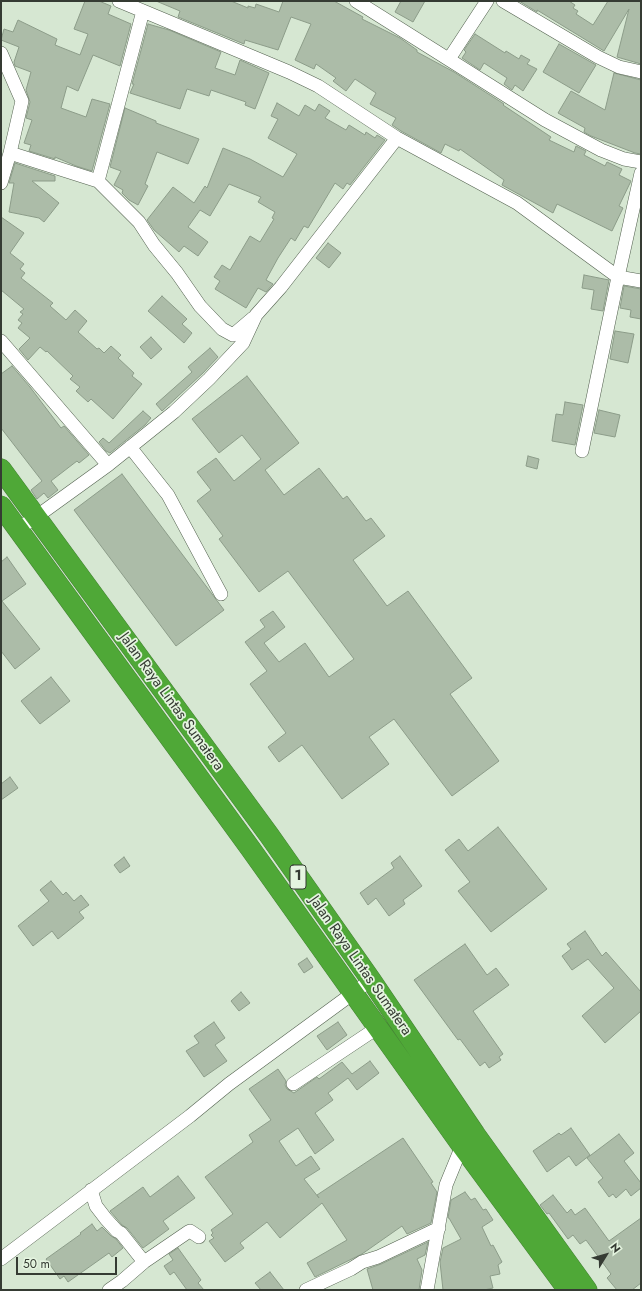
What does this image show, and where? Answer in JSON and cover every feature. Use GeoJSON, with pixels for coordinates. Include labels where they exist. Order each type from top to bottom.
{"type":"FeatureCollection","features":[{"type":"Feature","properties":{"kind":"highway","name":"Jalan Raya Lintas Sumatera"},"geometry":{"type":"LineString","coordinates":[[1,470],[264,829],[371,980],[468,1140],[568,1290]]}},
{"type":"Feature","properties":{"kind":"highway","name":"Jalan Raya Lintas Sumatera"},"geometry":{"type":"LineString","coordinates":[[1,506],[250,848],[378,1028],[587,1290]]}},
{"type":"Feature","properties":{"kind":"street"},"geometry":{"type":"LineString","coordinates":[[118,1],[318,86],[397,138],[517,203],[618,277],[641,281]]}},
{"type":"Feature","properties":{"kind":"street"},"geometry":{"type":"LineString","coordinates":[[356,1],[544,120],[601,150],[624,159],[641,162]]}},
{"type":"Feature","properties":{"kind":"street"},"geometry":{"type":"LineString","coordinates":[[449,59],[487,1]]}},
{"type":"Feature","properties":{"kind":"street"},"geometry":{"type":"LineString","coordinates":[[504,1],[598,57],[619,67],[641,72]]}},
{"type":"Feature","properties":{"kind":"street"},"geometry":{"type":"LineString","coordinates":[[98,181],[143,12]]}},
{"type":"Feature","properties":{"kind":"street"},"geometry":{"type":"LineString","coordinates":[[1,53],[22,101],[10,153],[1,183]]}},
{"type":"Feature","properties":{"kind":"street"},"geometry":{"type":"LineString","coordinates":[[10,153],[98,181],[139,222],[154,246],[200,306],[222,329],[233,335],[256,315],[281,287],[397,138]]}},
{"type":"Feature","properties":{"kind":"street"},"geometry":{"type":"LineString","coordinates":[[582,451],[641,173]]}},
{"type":"Feature","properties":{"kind":"street"},"geometry":{"type":"LineString","coordinates":[[18,529],[108,465],[174,412],[209,379],[243,343],[256,315]]}},
{"type":"Feature","properties":{"kind":"street"},"geometry":{"type":"LineString","coordinates":[[1,341],[108,465]]}},
{"type":"Feature","properties":{"kind":"street"},"geometry":{"type":"LineString","coordinates":[[130,447],[168,495],[221,594]]}},
{"type":"Feature","properties":{"kind":"street"},"geometry":{"type":"LineString","coordinates":[[1,1259],[190,1116],[229,1084],[371,980]]}},
{"type":"Feature","properties":{"kind":"street"},"geometry":{"type":"LineString","coordinates":[[294,1084],[378,1028]]}},
{"type":"Feature","properties":{"kind":"street"},"geometry":{"type":"LineString","coordinates":[[427,1290],[446,1185],[468,1140]]}},
{"type":"Feature","properties":{"kind":"street"},"geometry":{"type":"LineString","coordinates":[[91,1190],[96,1206],[117,1231],[121,1233],[144,1262]]}},
{"type":"Feature","properties":{"kind":"street"},"geometry":{"type":"LineString","coordinates":[[306,1290],[351,1269],[362,1262],[378,1257],[439,1228]]}},
{"type":"Feature","properties":{"kind":"street"},"geometry":{"type":"LineString","coordinates":[[109,1290],[144,1262],[189,1232],[199,1237]]}},
{"type":"Feature","properties":{"kind":"building"},"geometry":{"type":"Polygon","coordinates":[[[85,1],[99,1],[111,6],[108,14],[131,24],[120,66],[93,55],[78,91],[67,86],[61,108],[86,117],[92,99],[110,104],[92,171],[55,157],[55,159],[29,151],[31,145],[24,143],[32,120],[26,118],[30,102],[26,90],[31,72],[15,66],[14,62],[19,47],[1,40],[4,29],[13,32],[18,20],[57,39],[55,45],[80,55],[88,34],[74,29],[85,1]]]}},
{"type":"Feature","properties":{"kind":"building"},"geometry":{"type":"Polygon","coordinates":[[[156,1],[231,1],[248,8],[248,6],[255,8],[256,4],[279,12],[283,1],[334,1],[363,17],[362,19],[400,38],[417,50],[417,52],[454,72],[504,104],[503,105],[551,137],[549,140],[574,152],[576,146],[586,151],[584,155],[605,166],[607,162],[622,169],[619,175],[631,181],[619,206],[623,208],[612,231],[557,204],[553,213],[502,185],[504,180],[460,149],[459,151],[445,144],[441,153],[401,131],[392,125],[396,118],[370,104],[376,93],[355,79],[346,91],[333,81],[336,78],[316,64],[314,69],[295,60],[311,24],[291,17],[278,50],[245,40],[244,44],[178,17],[180,11],[156,1]]]}},
{"type":"Feature","properties":{"kind":"building"},"geometry":{"type":"Polygon","coordinates":[[[401,1],[425,1],[413,22],[395,12],[401,1]]]}},
{"type":"Feature","properties":{"kind":"building"},"geometry":{"type":"Polygon","coordinates":[[[519,1],[569,1],[575,5],[573,8],[578,11],[576,14],[593,25],[608,1],[641,1],[641,64],[617,57],[629,9],[604,51],[537,10],[537,12],[519,1]]]}},
{"type":"Feature","properties":{"kind":"building"},"geometry":{"type":"Polygon","coordinates":[[[148,24],[169,30],[221,52],[215,68],[235,75],[240,60],[269,73],[255,109],[245,105],[246,102],[211,90],[209,96],[187,89],[180,109],[130,93],[134,84],[132,84],[148,24]]]}},
{"type":"Feature","properties":{"kind":"building"},"geometry":{"type":"Polygon","coordinates":[[[475,34],[505,53],[506,51],[519,59],[521,55],[530,60],[527,64],[537,69],[523,91],[515,85],[512,90],[504,84],[507,78],[484,63],[480,70],[462,58],[466,52],[464,50],[475,34]]]}},
{"type":"Feature","properties":{"kind":"building"},"geometry":{"type":"Polygon","coordinates":[[[559,44],[596,65],[579,93],[543,72],[559,44]]]}},
{"type":"Feature","properties":{"kind":"building"},"geometry":{"type":"Polygon","coordinates":[[[614,73],[641,80],[641,154],[591,136],[584,132],[585,128],[558,113],[571,91],[605,110],[614,73]]]}},
{"type":"Feature","properties":{"kind":"building"},"geometry":{"type":"Polygon","coordinates":[[[277,103],[299,116],[305,105],[315,111],[319,104],[330,111],[325,118],[346,130],[349,125],[365,135],[366,132],[375,138],[377,135],[385,140],[350,185],[347,183],[343,189],[335,183],[308,228],[304,226],[295,241],[291,238],[278,258],[266,280],[273,284],[266,292],[258,288],[246,308],[215,289],[220,281],[214,277],[222,265],[230,270],[250,236],[260,242],[274,219],[272,218],[275,212],[258,202],[261,197],[229,184],[210,216],[200,210],[188,227],[208,242],[198,256],[184,246],[179,252],[154,230],[147,220],[173,187],[194,203],[205,186],[207,188],[223,148],[250,159],[283,177],[297,154],[268,138],[278,119],[271,116],[277,103]]]}},
{"type":"Feature","properties":{"kind":"building"},"geometry":{"type":"Polygon","coordinates":[[[125,108],[156,121],[156,123],[199,139],[188,164],[157,152],[145,184],[148,186],[138,205],[129,200],[122,193],[123,190],[114,185],[121,171],[110,167],[125,108]]]}},
{"type":"Feature","properties":{"kind":"building"},"geometry":{"type":"Polygon","coordinates":[[[15,163],[55,176],[55,181],[32,181],[59,203],[44,222],[39,218],[9,212],[14,183],[9,183],[15,163]]]}},
{"type":"Feature","properties":{"kind":"building"},"geometry":{"type":"Polygon","coordinates":[[[1,217],[24,233],[10,253],[24,264],[20,269],[25,273],[21,278],[53,303],[50,306],[66,320],[75,310],[87,321],[78,332],[97,349],[99,348],[104,353],[111,346],[121,355],[118,358],[134,373],[132,376],[142,384],[113,419],[91,399],[88,402],[76,391],[80,387],[70,379],[73,376],[47,351],[46,352],[40,347],[28,360],[19,349],[30,338],[18,328],[22,323],[18,320],[23,314],[20,312],[24,309],[1,290],[1,217]]]}},
{"type":"Feature","properties":{"kind":"building"},"geometry":{"type":"Polygon","coordinates":[[[328,243],[341,253],[329,268],[316,258],[328,243]]]}},
{"type":"Feature","properties":{"kind":"building"},"geometry":{"type":"Polygon","coordinates":[[[584,275],[609,280],[603,311],[591,309],[594,290],[582,288],[584,275]]]}},
{"type":"Feature","properties":{"kind":"building"},"geometry":{"type":"Polygon","coordinates":[[[624,286],[641,289],[641,319],[630,317],[631,310],[620,308],[624,286]]]}},
{"type":"Feature","properties":{"kind":"building"},"geometry":{"type":"Polygon","coordinates":[[[162,296],[187,319],[182,324],[192,333],[184,343],[148,311],[162,296]]]}},
{"type":"Feature","properties":{"kind":"building"},"geometry":{"type":"Polygon","coordinates":[[[615,331],[634,334],[628,363],[610,359],[615,331]]]}},
{"type":"Feature","properties":{"kind":"building"},"geometry":{"type":"Polygon","coordinates":[[[151,337],[162,349],[151,359],[140,347],[151,337]]]}},
{"type":"Feature","properties":{"kind":"building"},"geometry":{"type":"Polygon","coordinates":[[[210,348],[218,357],[162,411],[156,404],[192,372],[188,367],[210,348]]]}},
{"type":"Feature","properties":{"kind":"building"},"geometry":{"type":"Polygon","coordinates":[[[12,366],[61,428],[64,426],[89,455],[79,463],[77,461],[51,481],[58,490],[48,498],[44,493],[37,499],[31,490],[42,481],[1,428],[1,374],[12,366]]]}},
{"type":"Feature","properties":{"kind":"building"},"geometry":{"type":"Polygon","coordinates":[[[247,376],[299,443],[265,470],[284,495],[319,468],[343,499],[347,496],[366,521],[371,518],[385,536],[353,560],[387,606],[408,591],[472,678],[450,694],[499,761],[452,796],[394,719],[369,737],[389,764],[342,799],[302,745],[279,762],[268,747],[286,733],[250,684],[267,671],[245,642],[265,627],[260,620],[273,611],[285,627],[264,643],[279,662],[305,643],[329,677],[354,659],[288,571],[259,592],[219,539],[223,536],[197,501],[211,490],[197,472],[216,458],[234,481],[261,459],[242,435],[219,453],[192,419],[247,376]]]}},
{"type":"Feature","properties":{"kind":"building"},"geometry":{"type":"Polygon","coordinates":[[[565,402],[583,405],[575,445],[552,441],[556,414],[563,415],[565,402]]]}},
{"type":"Feature","properties":{"kind":"building"},"geometry":{"type":"Polygon","coordinates":[[[599,410],[620,415],[615,437],[594,433],[599,410]]]}},
{"type":"Feature","properties":{"kind":"building"},"geometry":{"type":"Polygon","coordinates":[[[143,411],[151,418],[145,425],[110,453],[106,451],[99,442],[103,438],[109,443],[143,411]]]}},
{"type":"Feature","properties":{"kind":"building"},"geometry":{"type":"Polygon","coordinates":[[[528,456],[539,459],[537,469],[526,466],[528,456]]]}},
{"type":"Feature","properties":{"kind":"building"},"geometry":{"type":"Polygon","coordinates":[[[122,474],[224,610],[176,646],[74,510],[122,474]]]}},
{"type":"Feature","properties":{"kind":"building"},"geometry":{"type":"Polygon","coordinates":[[[7,557],[26,584],[2,601],[40,649],[15,669],[1,651],[1,562],[7,557]]]}},
{"type":"Feature","properties":{"kind":"building"},"geometry":{"type":"Polygon","coordinates":[[[51,677],[70,701],[40,724],[21,701],[51,677]]]}},
{"type":"Feature","properties":{"kind":"building"},"geometry":{"type":"Polygon","coordinates":[[[10,777],[18,788],[1,800],[1,784],[10,777]]]}},
{"type":"Feature","properties":{"kind":"building"},"geometry":{"type":"Polygon","coordinates":[[[498,827],[547,889],[491,932],[458,891],[470,882],[445,850],[459,839],[468,851],[498,827]]]}},
{"type":"Feature","properties":{"kind":"building"},"geometry":{"type":"Polygon","coordinates":[[[400,856],[422,886],[403,900],[405,904],[389,916],[376,898],[368,905],[360,893],[394,868],[391,863],[400,856]]]}},
{"type":"Feature","properties":{"kind":"building"},"geometry":{"type":"Polygon","coordinates":[[[124,857],[130,866],[120,873],[114,865],[124,857]]]}},
{"type":"Feature","properties":{"kind":"building"},"geometry":{"type":"Polygon","coordinates":[[[51,881],[63,895],[66,892],[74,901],[81,895],[89,905],[79,912],[84,918],[58,939],[52,931],[33,946],[18,926],[49,901],[40,890],[51,881]]]}},
{"type":"Feature","properties":{"kind":"building"},"geometry":{"type":"Polygon","coordinates":[[[585,931],[602,956],[606,952],[641,992],[641,1011],[605,1043],[582,1016],[614,988],[588,959],[572,970],[562,956],[571,949],[567,944],[585,931]]]}},
{"type":"Feature","properties":{"kind":"building"},"geometry":{"type":"Polygon","coordinates":[[[465,944],[487,975],[496,968],[509,985],[473,1011],[503,1054],[499,1057],[501,1060],[489,1068],[485,1062],[480,1066],[460,1039],[458,1040],[414,980],[465,944]]]}},
{"type":"Feature","properties":{"kind":"building"},"geometry":{"type":"Polygon","coordinates":[[[307,958],[313,967],[304,973],[298,964],[307,958]]]}},
{"type":"Feature","properties":{"kind":"building"},"geometry":{"type":"Polygon","coordinates":[[[241,992],[250,1003],[239,1011],[231,1001],[241,992]]]}},
{"type":"Feature","properties":{"kind":"building"},"geometry":{"type":"Polygon","coordinates":[[[214,1022],[225,1038],[215,1045],[227,1061],[204,1077],[186,1051],[199,1043],[194,1036],[214,1022]]]}},
{"type":"Feature","properties":{"kind":"building"},"geometry":{"type":"Polygon","coordinates":[[[338,1022],[347,1035],[327,1050],[317,1036],[338,1022]]]}},
{"type":"Feature","properties":{"kind":"building"},"geometry":{"type":"Polygon","coordinates":[[[370,1061],[379,1073],[357,1090],[348,1078],[328,1093],[333,1100],[315,1113],[334,1140],[315,1154],[298,1128],[279,1141],[296,1166],[311,1156],[320,1169],[304,1179],[319,1198],[317,1195],[403,1138],[433,1182],[431,1183],[437,1192],[431,1223],[407,1234],[402,1226],[362,1254],[315,1277],[307,1263],[347,1240],[322,1203],[280,1238],[267,1222],[240,1243],[244,1248],[225,1262],[209,1241],[214,1238],[211,1235],[213,1233],[211,1230],[233,1214],[205,1177],[253,1142],[249,1135],[271,1120],[249,1089],[278,1069],[286,1081],[285,1085],[287,1089],[294,1093],[317,1077],[319,1079],[342,1062],[352,1074],[370,1061]]]}},
{"type":"Feature","properties":{"kind":"building"},"geometry":{"type":"Polygon","coordinates":[[[571,1128],[590,1155],[576,1166],[569,1156],[547,1172],[533,1151],[559,1133],[561,1135],[571,1128]]]}},
{"type":"Feature","properties":{"kind":"building"},"geometry":{"type":"Polygon","coordinates":[[[619,1134],[634,1153],[624,1161],[641,1183],[641,1188],[631,1196],[626,1189],[616,1198],[613,1194],[609,1197],[598,1182],[603,1178],[587,1158],[619,1134]]]}},
{"type":"Feature","properties":{"kind":"building"},"geometry":{"type":"Polygon","coordinates":[[[178,1176],[195,1198],[163,1221],[169,1229],[143,1248],[127,1228],[122,1225],[110,1211],[143,1187],[150,1197],[178,1176]]]}},
{"type":"Feature","properties":{"kind":"building"},"geometry":{"type":"Polygon","coordinates":[[[465,1192],[471,1200],[475,1198],[483,1210],[486,1209],[493,1220],[482,1227],[491,1246],[493,1245],[502,1262],[498,1265],[500,1274],[490,1276],[493,1288],[484,1290],[443,1290],[440,1262],[443,1248],[461,1239],[448,1218],[451,1200],[465,1192]]]}},
{"type":"Feature","properties":{"kind":"building"},"geometry":{"type":"Polygon","coordinates":[[[553,1195],[567,1213],[571,1209],[575,1215],[585,1208],[609,1241],[641,1218],[641,1283],[632,1290],[617,1290],[607,1278],[611,1274],[586,1240],[580,1244],[573,1235],[568,1239],[549,1213],[547,1214],[540,1205],[553,1195]]]}},
{"type":"Feature","properties":{"kind":"building"},"geometry":{"type":"Polygon","coordinates":[[[92,1224],[97,1231],[102,1227],[116,1239],[123,1248],[112,1257],[109,1253],[68,1282],[64,1276],[60,1279],[46,1259],[81,1234],[80,1233],[92,1224]]]}},
{"type":"Feature","properties":{"kind":"building"},"geometry":{"type":"Polygon","coordinates":[[[428,1242],[425,1255],[417,1259],[422,1270],[419,1290],[373,1290],[367,1269],[428,1242]]]}},
{"type":"Feature","properties":{"kind":"building"},"geometry":{"type":"Polygon","coordinates":[[[178,1248],[201,1280],[198,1283],[204,1290],[187,1290],[174,1272],[170,1275],[164,1266],[173,1260],[169,1254],[178,1248]]]}},
{"type":"Feature","properties":{"kind":"building"},"geometry":{"type":"Polygon","coordinates":[[[270,1272],[284,1290],[261,1290],[255,1283],[270,1272]]]}}]}
